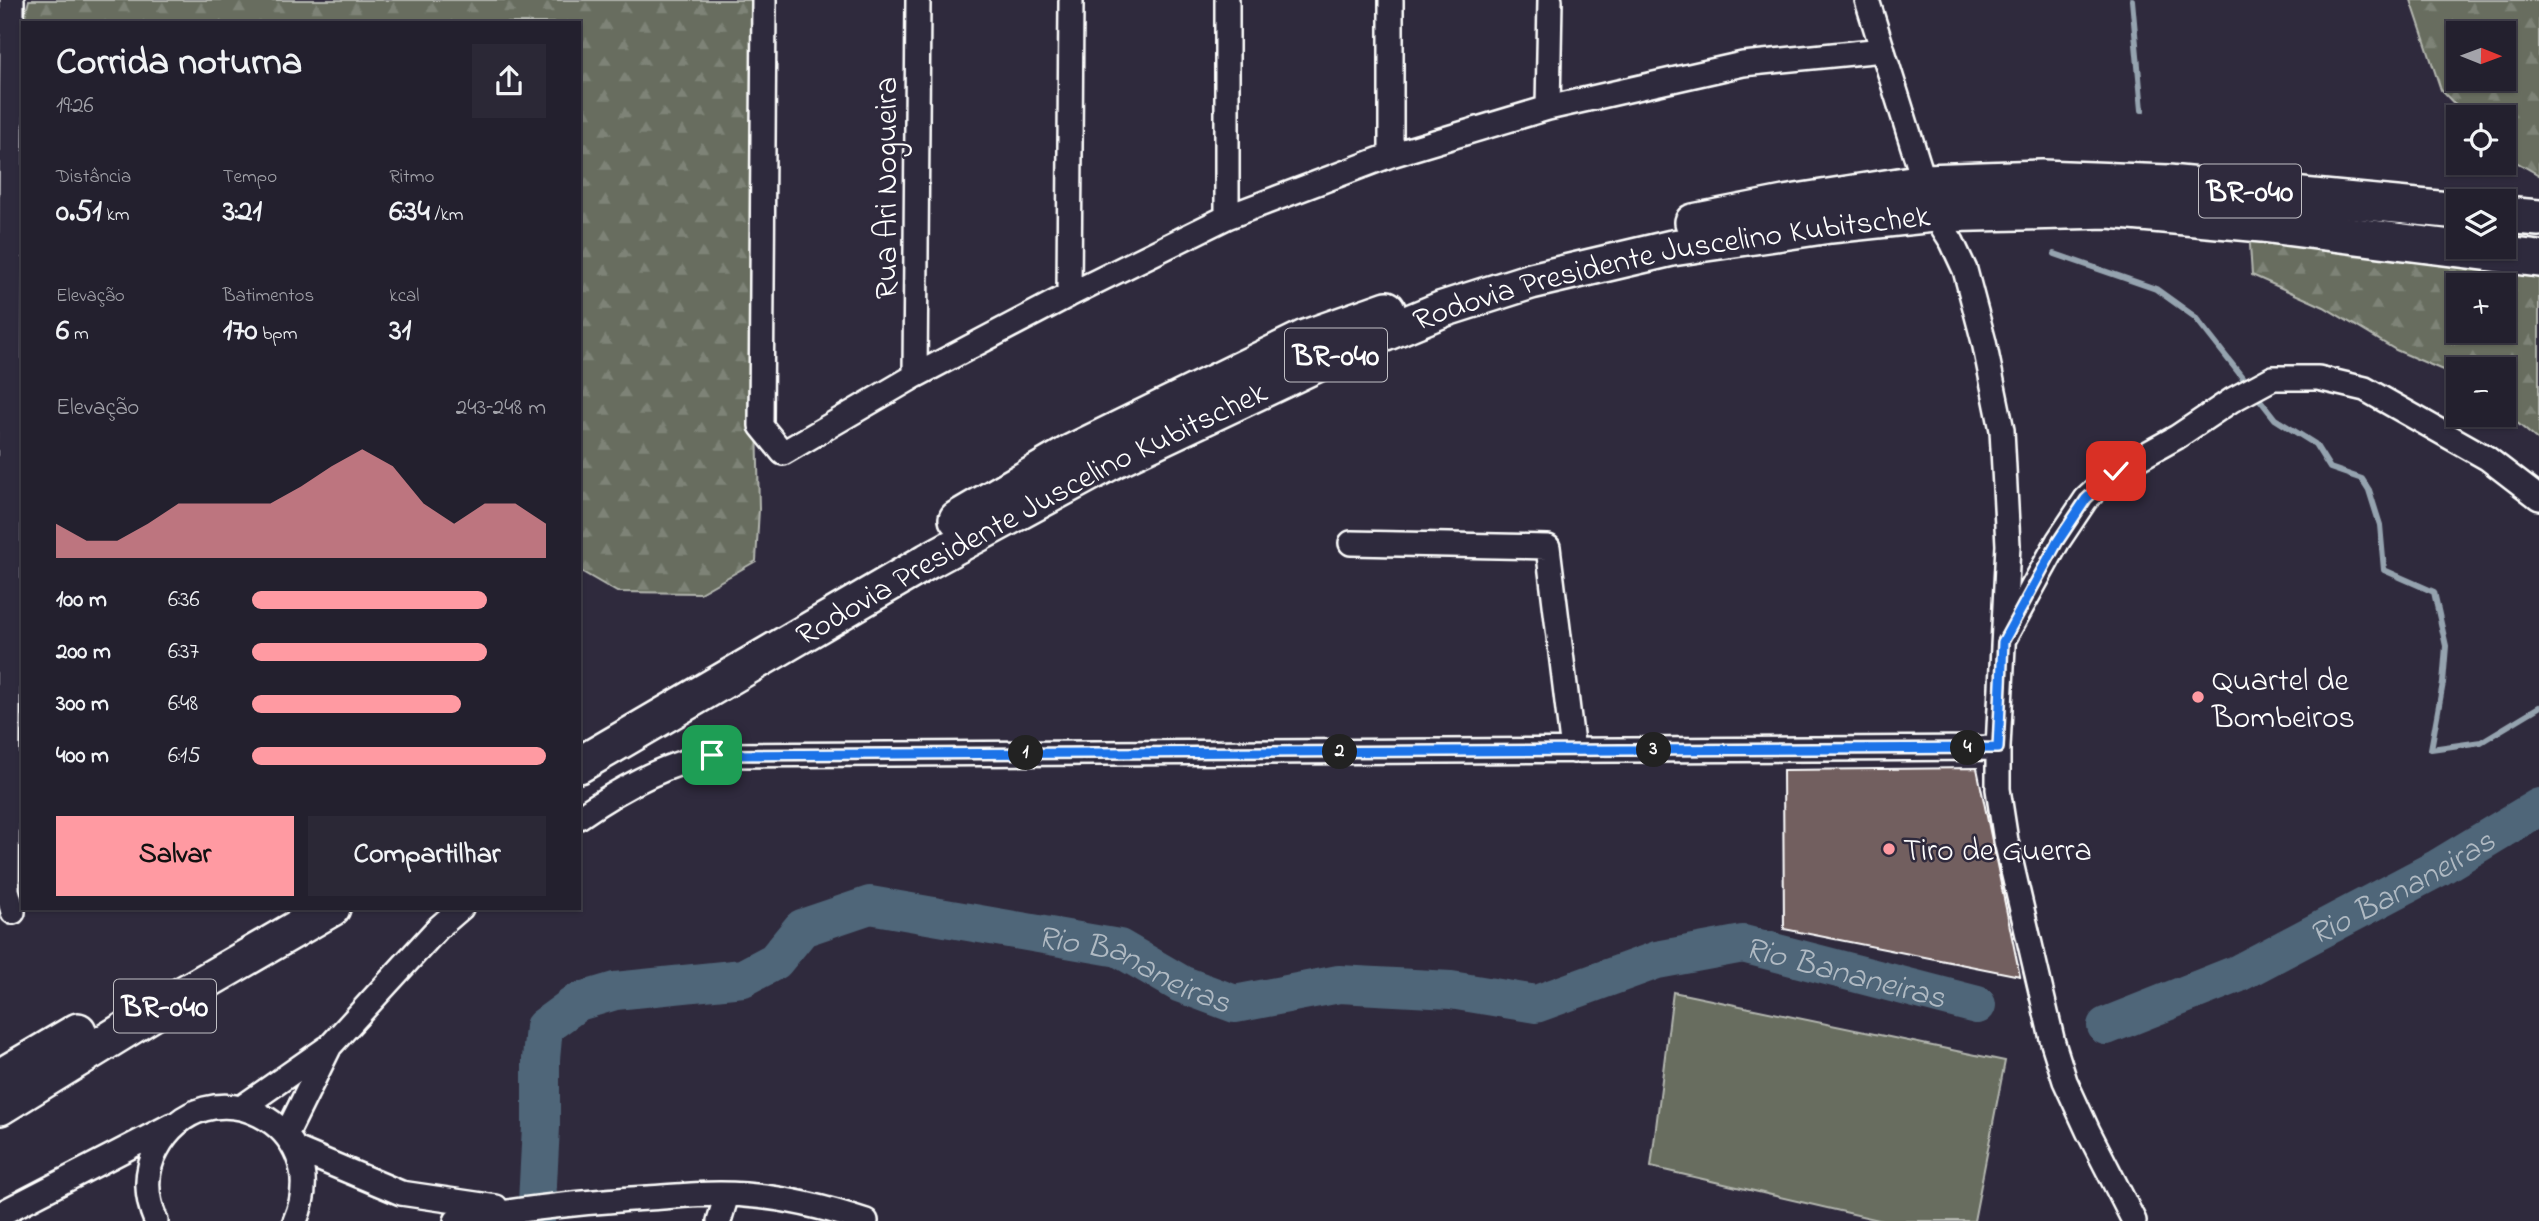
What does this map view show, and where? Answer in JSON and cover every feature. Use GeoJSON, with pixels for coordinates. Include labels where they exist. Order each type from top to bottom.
{"type":"FeatureCollection","features":[{"type":"Feature","properties":{"kind":"highway","name":"Rodovia Presidente Juscelino Kubitschek"},"geometry":{"type":"LineString","coordinates":[[581,764],[928,561],[1114,460],[1384,333],[1443,309],[1531,281],[1672,248],[1830,225],[1929,198],[2042,178],[2168,183],[2446,210]]}},
{"type":"Feature","properties":{"kind":"highway","name":"Rodovia Presidente Juscelino Kubitschek"},"geometry":{"type":"LineString","coordinates":[[581,738],[1070,453],[1305,338],[1424,297],[1662,228],[1784,204],[1929,198],[2109,210],[2262,225],[2539,259]]}},
{"type":"Feature","properties":{"kind":"highway"},"geometry":{"type":"LineString","coordinates":[[2516,216],[2539,218]]}},
{"type":"Feature","properties":{"kind":"highway","name":"BR-040"},"geometry":{"type":"LineString","coordinates":[[0,1077],[287,910]]}},
{"type":"Feature","properties":{"kind":"highway","name":"BR-040"},"geometry":{"type":"LineString","coordinates":[[0,1107],[182,995],[329,910]]}},
{"type":"Feature","properties":{"kind":"street"},"geometry":{"type":"LineString","coordinates":[[9,904],[10,722],[16,569],[16,420],[6,106],[12,0]]}},
{"type":"Feature","properties":{"kind":"street"},"geometry":{"type":"LineString","coordinates":[[764,0],[761,426],[783,453],[915,376],[1069,295],[1227,217],[1391,155],[1548,108],[1743,64],[1883,50]]}},
{"type":"Feature","properties":{"kind":"street","name":"Rua Ari Nogueira"},"geometry":{"type":"LineString","coordinates":[[915,376],[918,0]]}},
{"type":"Feature","properties":{"kind":"street"},"geometry":{"type":"LineString","coordinates":[[1069,295],[1071,0]]}},
{"type":"Feature","properties":{"kind":"street"},"geometry":{"type":"LineString","coordinates":[[1227,0],[1227,217]]}},
{"type":"Feature","properties":{"kind":"street"},"geometry":{"type":"LineString","coordinates":[[1391,0],[1391,155]]}},
{"type":"Feature","properties":{"kind":"street"},"geometry":{"type":"LineString","coordinates":[[1548,108],[1550,0]]}},
{"type":"Feature","properties":{"kind":"street"},"geometry":{"type":"LineString","coordinates":[[1867,0],[1929,198],[1965,270],[1984,342],[2002,430],[2008,545],[1998,789],[2006,841],[2053,1043],[2088,1131],[2134,1221]]}},
{"type":"Feature","properties":{"kind":"street"},"geometry":{"type":"LineString","coordinates":[[2003,642],[2058,541],[2086,499],[2116,471],[2273,378],[2318,378],[2365,389],[2487,458],[2539,498]]}},
{"type":"Feature","properties":{"kind":"street"},"geometry":{"type":"LineString","coordinates":[[1351,543],[1548,547],[1573,751]]}},
{"type":"Feature","properties":{"kind":"street"},"geometry":{"type":"LineString","coordinates":[[581,816],[648,777],[690,759],[712,755],[1998,748]]}},
{"type":"Feature","properties":{"kind":"street"},"geometry":{"type":"LineString","coordinates":[[241,1108],[330,1046],[438,928],[459,910]]}},
{"type":"Feature","properties":{"kind":"street"},"geometry":{"type":"LineString","coordinates":[[295,1221],[302,1203],[304,1176],[291,1142],[330,1046]]}},
{"type":"Feature","properties":{"kind":"street"},"geometry":{"type":"LineString","coordinates":[[0,1214],[199,1111],[220,1107],[241,1108],[266,1118],[291,1142],[401,1192],[514,1210]]}},
{"type":"Feature","properties":{"kind":"street"},"geometry":{"type":"LineString","coordinates":[[140,1221],[152,1158],[163,1137],[181,1121]]}},
{"type":"Feature","properties":{"kind":"street"},"geometry":{"type":"LineString","coordinates":[[147,1182],[149,1206],[156,1221]]}},
{"type":"Feature","properties":{"kind":"street"},"geometry":{"type":"LineString","coordinates":[[456,1221],[573,1203],[691,1195],[745,1195],[824,1208],[866,1221]]}},
{"type":"Feature","properties":{"kind":"street"},"geometry":{"type":"LineString","coordinates":[[719,1221],[727,1195]]}},
{"type":"Feature","properties":{"kind":"green space"},"geometry":{"type":"Polygon","coordinates":[[[29,0],[756,0],[751,148],[759,509],[756,561],[700,593],[617,592],[581,571],[581,21],[24,21],[29,0]]]}},
{"type":"Feature","properties":{"kind":"green space"},"geometry":{"type":"Polygon","coordinates":[[[2411,0],[2539,0],[2539,175],[2516,162],[2516,105],[2455,105],[2441,90],[2411,0]]]}},
{"type":"Feature","properties":{"kind":"green space"},"geometry":{"type":"Polygon","coordinates":[[[2249,230],[2331,251],[2407,254],[2539,269],[2539,441],[2516,422],[2516,357],[2446,357],[2446,371],[2396,350],[2324,307],[2252,275],[2249,230]]]}},
{"type":"Feature","properties":{"kind":"green space"},"geometry":{"type":"Polygon","coordinates":[[[1673,992],[2005,1061],[1974,1221],[1883,1221],[1651,1167],[1673,992]]]}},
{"type":"Feature","properties":{"kind":"building","name":"Tiro de Guerra"},"geometry":{"type":"Polygon","coordinates":[[[1977,768],[2020,976],[1784,929],[1783,770],[1977,768]]]}},
{"type":"Feature","properties":{"kind":"waterway"},"geometry":{"type":"LineString","coordinates":[[2132,0],[2142,110]]}},
{"type":"Feature","properties":{"kind":"waterway"},"geometry":{"type":"LineString","coordinates":[[2055,254],[2156,289],[2195,317],[2275,419],[2315,444],[2330,468],[2362,479],[2369,490],[2380,525],[2384,570],[2434,592],[2446,646],[2443,683],[2431,749],[2481,742],[2539,707]]}},
{"type":"Feature","properties":{"kind":"waterway","name":"Rio Bananeiras"},"geometry":{"type":"LineString","coordinates":[[2106,1026],[2237,974],[2438,868],[2539,807]]}},
{"type":"Feature","properties":{"kind":"waterway","name":"Rio Bananeiras"},"geometry":{"type":"LineString","coordinates":[[536,1221],[544,1027],[578,1002],[615,991],[743,978],[775,961],[802,928],[870,905],[1119,948],[1181,984],[1235,1004],[1339,984],[1451,990],[1536,1004],[1657,960],[1743,944],[1977,1005]]}},
{"type":"Feature","properties":{"kind":"place","name":"Quartel de Bombeiros"},"geometry":{"type":"Point","coordinates":[2198,697]}},
{"type":"Feature","properties":{"kind":"place","name":"Tiro de Guerra"},"geometry":{"type":"Point","coordinates":[1889,849]}},
{"type":"Feature","properties":{"kind":"route"},"geometry":{"type":"LineString","coordinates":[[712,755],[1998,748],[2003,642],[2058,541],[2086,499],[2116,471]]}}]}
